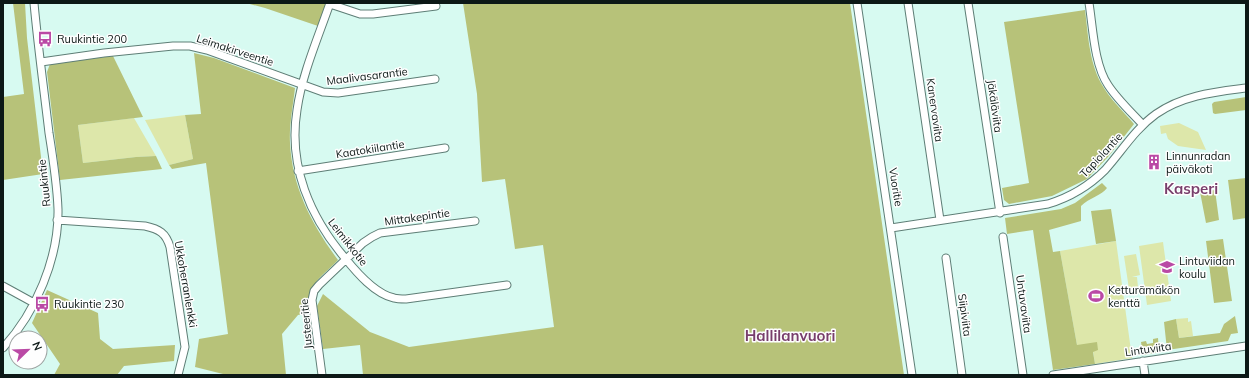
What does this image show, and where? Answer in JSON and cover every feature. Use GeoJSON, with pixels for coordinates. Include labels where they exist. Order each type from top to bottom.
{"type":"FeatureCollection","features":[{"type":"Feature","properties":{"kind":"street","name":"Ruukintie"},"geometry":{"type":"LineString","coordinates":[[3,348],[22,324],[34,303],[47,274],[54,247],[57,220],[56,180],[34,3]]}},
{"type":"Feature","properties":{"kind":"street"},"geometry":{"type":"LineString","coordinates":[[330,3],[360,14],[373,14],[436,6]]}},
{"type":"Feature","properties":{"kind":"street","name":"Leimikkotie"},"geometry":{"type":"LineString","coordinates":[[330,3],[302,84],[297,111],[295,146],[298,171],[306,196],[318,221],[332,242],[364,280],[381,293],[393,298],[406,299],[507,285]]}},
{"type":"Feature","properties":{"kind":"street","name":"Vuoritie"},"geometry":{"type":"LineString","coordinates":[[857,3],[912,375]]}},
{"type":"Feature","properties":{"kind":"street","name":"Kanervaviita"},"geometry":{"type":"LineString","coordinates":[[908,3],[940,220]]}},
{"type":"Feature","properties":{"kind":"street","name":"Jäkäläviita"},"geometry":{"type":"LineString","coordinates":[[968,3],[1000,212]]}},
{"type":"Feature","properties":{"kind":"street"},"geometry":{"type":"LineString","coordinates":[[1089,3],[1102,74],[1108,85],[1142,125]]}},
{"type":"Feature","properties":{"kind":"street","name":"Leimakirveentie"},"geometry":{"type":"LineString","coordinates":[[41,62],[104,53],[174,46],[190,46],[207,50],[302,84]]}},
{"type":"Feature","properties":{"kind":"street","name":"Maalivasarantie"},"geometry":{"type":"LineString","coordinates":[[302,84],[323,92],[338,92],[435,79]]}},
{"type":"Feature","properties":{"kind":"street","name":"Tapiolantie"},"geometry":{"type":"LineString","coordinates":[[891,228],[1048,204],[1076,194],[1092,182],[1105,169],[1142,125],[1164,109],[1187,98],[1246,88]]}},
{"type":"Feature","properties":{"kind":"street","name":"Kaatokiilantie"},"geometry":{"type":"LineString","coordinates":[[298,171],[445,148]]}},
{"type":"Feature","properties":{"kind":"street","name":"Ukkoherranlenkki"},"geometry":{"type":"LineString","coordinates":[[57,220],[145,226],[155,228],[164,234],[170,247],[185,347],[178,375]]}},
{"type":"Feature","properties":{"kind":"street","name":"Mittakepintie"},"geometry":{"type":"LineString","coordinates":[[346,259],[363,243],[380,233],[475,221]]}},
{"type":"Feature","properties":{"kind":"street","name":"Untuvaviita"},"geometry":{"type":"LineString","coordinates":[[1002,237],[1023,375]]}},
{"type":"Feature","properties":{"kind":"street","name":"Siipiviita"},"geometry":{"type":"LineString","coordinates":[[946,258],[962,375]]}},
{"type":"Feature","properties":{"kind":"street","name":"Justeeritie"},"geometry":{"type":"LineString","coordinates":[[322,375],[312,300],[314,291],[346,259]]}},
{"type":"Feature","properties":{"kind":"street"},"geometry":{"type":"LineString","coordinates":[[3,286],[34,303]]}},
{"type":"Feature","properties":{"kind":"street","name":"Lintuviita"},"geometry":{"type":"LineString","coordinates":[[1053,375],[1084,372],[1143,361],[1246,346]]}},
{"type":"Feature","properties":{"kind":"street"},"geometry":{"type":"LineString","coordinates":[[1143,361],[1145,375]]}},
{"type":"Feature","properties":{"kind":"green space"},"geometry":{"type":"Polygon","coordinates":[[[13,3],[25,3],[27,38],[43,174],[3,180],[3,97],[24,94],[13,3]]]}},
{"type":"Feature","properties":{"kind":"green space"},"geometry":{"type":"Polygon","coordinates":[[[246,3],[326,3],[318,26],[246,3]]]}},
{"type":"Feature","properties":{"kind":"green space"},"geometry":{"type":"Polygon","coordinates":[[[463,3],[850,3],[904,375],[363,375],[360,345],[323,349],[317,306],[323,294],[370,332],[409,347],[554,327],[543,245],[515,249],[505,179],[482,182],[477,94],[463,3]]]}},
{"type":"Feature","properties":{"kind":"green space"},"geometry":{"type":"Polygon","coordinates":[[[1085,10],[1090,47],[1097,74],[1108,94],[1134,124],[1108,157],[1087,179],[1052,196],[1009,204],[1004,200],[1002,188],[1029,183],[1004,22],[1085,10]]]}},
{"type":"Feature","properties":{"kind":"green space"},"geometry":{"type":"Polygon","coordinates":[[[194,53],[214,58],[295,88],[290,143],[295,175],[299,190],[312,219],[338,260],[312,288],[308,303],[308,313],[298,315],[282,334],[286,375],[227,375],[195,367],[199,339],[228,334],[206,163],[172,169],[169,165],[193,159],[185,115],[201,114],[194,53]]]}},
{"type":"Feature","properties":{"kind":"green space"},"geometry":{"type":"Polygon","coordinates":[[[113,56],[143,117],[78,125],[83,163],[156,156],[162,169],[60,180],[47,72],[50,64],[113,56]]]}},
{"type":"Feature","properties":{"kind":"green space"},"geometry":{"type":"Polygon","coordinates":[[[1246,97],[1246,110],[1213,113],[1212,104],[1214,102],[1246,97]]]}},
{"type":"Feature","properties":{"kind":"green space"},"geometry":{"type":"Polygon","coordinates":[[[185,115],[193,159],[169,165],[145,120],[185,115]]]}},
{"type":"Feature","properties":{"kind":"green space"},"geometry":{"type":"Polygon","coordinates":[[[134,118],[156,156],[83,163],[78,125],[134,118]]]}},
{"type":"Feature","properties":{"kind":"green space"},"geometry":{"type":"Polygon","coordinates":[[[1179,123],[1198,132],[1206,150],[1178,146],[1168,139],[1166,133],[1161,134],[1160,126],[1179,123]]]}},
{"type":"Feature","properties":{"kind":"green space"},"geometry":{"type":"Polygon","coordinates":[[[1246,178],[1246,218],[1233,220],[1228,180],[1246,178]]]}},
{"type":"Feature","properties":{"kind":"green space"},"geometry":{"type":"Polygon","coordinates":[[[1102,183],[1107,188],[1099,195],[1081,206],[1081,221],[1049,230],[1053,252],[1060,251],[1077,345],[1097,342],[1098,350],[1093,352],[1095,364],[1053,370],[1033,230],[1007,234],[1005,218],[1061,209],[1075,203],[1102,183]]]}},
{"type":"Feature","properties":{"kind":"green space"},"geometry":{"type":"Polygon","coordinates":[[[1215,190],[1219,220],[1206,223],[1200,192],[1215,190]]]}},
{"type":"Feature","properties":{"kind":"green space"},"geometry":{"type":"Polygon","coordinates":[[[1111,209],[1116,241],[1096,244],[1091,211],[1111,209]]]}},
{"type":"Feature","properties":{"kind":"green space"},"geometry":{"type":"Polygon","coordinates":[[[1223,239],[1232,301],[1214,303],[1206,241],[1223,239]]]}},
{"type":"Feature","properties":{"kind":"green space","name":"Ketturämäkön kenttä"},"geometry":{"type":"Polygon","coordinates":[[[1116,241],[1132,358],[1095,364],[1093,351],[1077,345],[1060,251],[1116,241]]]}},
{"type":"Feature","properties":{"kind":"green space"},"geometry":{"type":"Polygon","coordinates":[[[1163,242],[1171,301],[1147,305],[1139,246],[1163,242]]]}},
{"type":"Feature","properties":{"kind":"green space"},"geometry":{"type":"Polygon","coordinates":[[[1136,254],[1140,275],[1132,277],[1137,277],[1138,287],[1129,289],[1124,256],[1136,254]]]}},
{"type":"Feature","properties":{"kind":"green space"},"geometry":{"type":"Polygon","coordinates":[[[47,290],[98,313],[100,339],[113,349],[175,345],[174,361],[124,366],[117,375],[54,375],[60,364],[48,346],[48,330],[37,330],[32,323],[47,290]]]}},
{"type":"Feature","properties":{"kind":"green space"},"geometry":{"type":"Polygon","coordinates":[[[1235,316],[1238,333],[1231,334],[1228,341],[1167,350],[1164,322],[1176,319],[1179,338],[1220,333],[1224,324],[1235,316]]]}},
{"type":"Feature","properties":{"kind":"green space"},"geometry":{"type":"Polygon","coordinates":[[[1188,318],[1188,322],[1191,321],[1193,336],[1179,338],[1176,319],[1188,318]]]}},
{"type":"Feature","properties":{"kind":"green space"},"geometry":{"type":"Polygon","coordinates":[[[1158,338],[1159,352],[1143,355],[1141,342],[1146,341],[1147,344],[1153,343],[1153,339],[1158,338]]]}},
{"type":"Feature","properties":{"kind":"place","name":"Ruukintie 200"},"geometry":{"type":"Point","coordinates":[45,39]}},
{"type":"Feature","properties":{"kind":"place","name":"Linnunradan päiväkoti"},"geometry":{"type":"Point","coordinates":[1154,162]}},
{"type":"Feature","properties":{"kind":"place","name":"Lintuviidan koulu"},"geometry":{"type":"Point","coordinates":[1167,267]}},
{"type":"Feature","properties":{"kind":"place","name":"Ketturämäkön kenttä"},"geometry":{"type":"Point","coordinates":[1096,296]}},
{"type":"Feature","properties":{"kind":"place","name":"Ruukintie 230"},"geometry":{"type":"Point","coordinates":[42,304]}},
{"type":"Feature","properties":{"kind":"district","name":"Kasperi"},"geometry":{"type":"Point","coordinates":[1191,188]}},
{"type":"Feature","properties":{"kind":"district","name":"Hallilanvuori"},"geometry":{"type":"Point","coordinates":[790,335]}}]}
